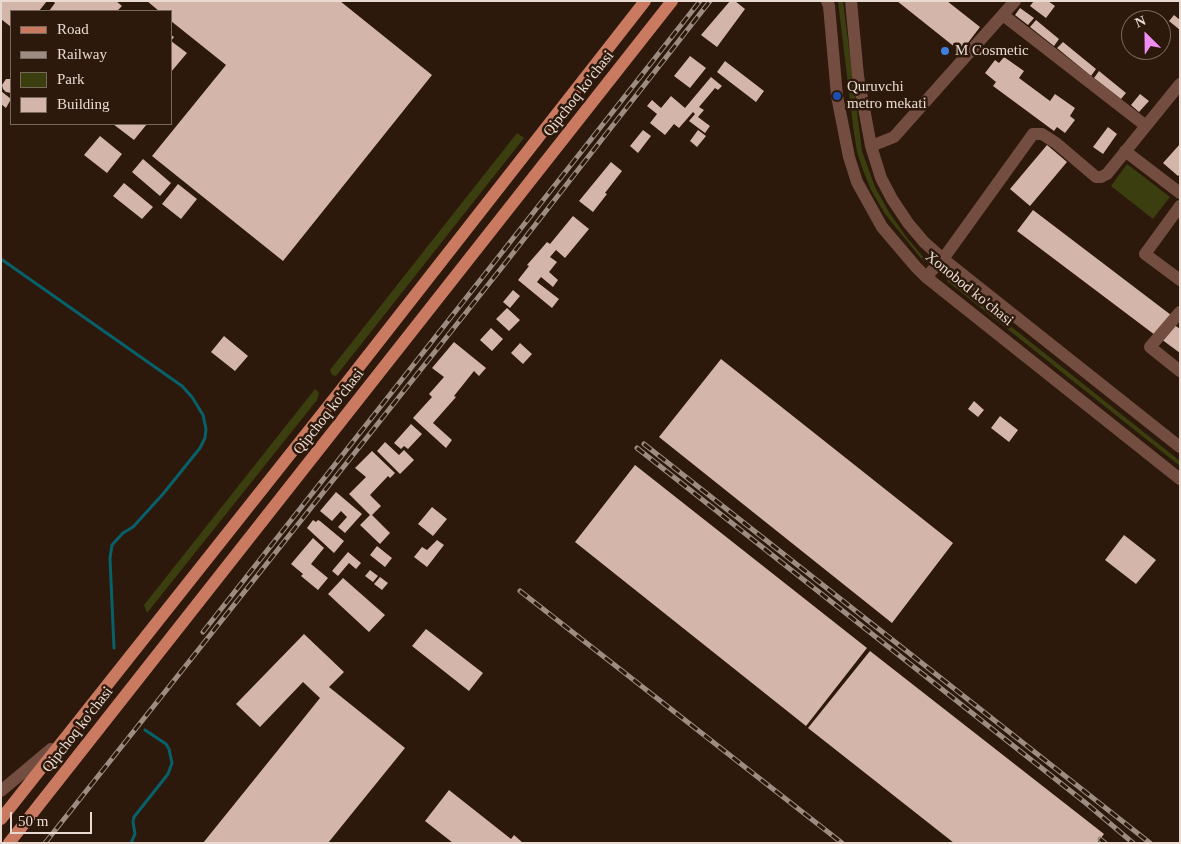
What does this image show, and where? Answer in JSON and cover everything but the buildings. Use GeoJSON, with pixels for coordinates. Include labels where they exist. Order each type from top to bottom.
{"type":"FeatureCollection","features":[{"type":"Feature","properties":{"kind":"main road","name":"Qipchoq ko'chasi"},"geometry":{"type":"LineString","coordinates":[[1,819],[331,403],[645,1]]}},
{"type":"Feature","properties":{"kind":"main road","name":"Qipchoq ko'chasi"},"geometry":{"type":"LineString","coordinates":[[10,843],[672,1]]}},
{"type":"Feature","properties":{"kind":"main road"},"geometry":{"type":"LineString","coordinates":[[151,630],[168,643]]}},
{"type":"Feature","properties":{"kind":"street","name":"Xonobod ko'chasi"},"geometry":{"type":"LineString","coordinates":[[851,1],[858,76],[871,146],[881,178],[892,200],[908,223],[924,242],[943,259],[1180,447]]}},
{"type":"Feature","properties":{"kind":"street"},"geometry":{"type":"LineString","coordinates":[[871,146],[894,137],[1015,1]]}},
{"type":"Feature","properties":{"kind":"street","name":"Xonobod ko'chasi"},"geometry":{"type":"LineString","coordinates":[[829,3],[837,96],[849,157],[852,169],[868,204],[882,227],[926,277],[1180,479]]}},
{"type":"Feature","properties":{"kind":"street"},"geometry":{"type":"LineString","coordinates":[[1003,15],[1146,126]]}},
{"type":"Feature","properties":{"kind":"street"},"geometry":{"type":"LineString","coordinates":[[926,277],[943,259],[1033,134],[1042,134],[1056,143],[1096,177],[1107,174],[1180,84]]}},
{"type":"Feature","properties":{"kind":"street"},"geometry":{"type":"LineString","coordinates":[[1125,151],[1180,193]]}},
{"type":"Feature","properties":{"kind":"street"},"geometry":{"type":"LineString","coordinates":[[1180,206],[1145,254],[1180,280]]}},
{"type":"Feature","properties":{"kind":"street"},"geometry":{"type":"LineString","coordinates":[[1180,312],[1150,347],[1180,371]]}},
{"type":"Feature","properties":{"kind":"street"},"geometry":{"type":"LineString","coordinates":[[1,791],[33,766],[72,730]]}},
{"type":"Feature","properties":{"kind":"green space"},"geometry":{"type":"Polygon","coordinates":[[[838,1],[843,1],[862,151],[875,187],[907,238],[926,260],[924,262],[885,214],[871,190],[857,152],[838,1]]]}},
{"type":"Feature","properties":{"kind":"green space"},"geometry":{"type":"Polygon","coordinates":[[[517,133],[524,138],[336,376],[332,375],[330,370],[517,133]]]}},
{"type":"Feature","properties":{"kind":"green space"},"geometry":{"type":"Polygon","coordinates":[[[1127,164],[1170,197],[1153,219],[1111,186],[1127,164]]]}},
{"type":"Feature","properties":{"kind":"green space"},"geometry":{"type":"Polygon","coordinates":[[[950,278],[1180,461],[1180,466],[947,281],[950,278]]]}},
{"type":"Feature","properties":{"kind":"green space"},"geometry":{"type":"Polygon","coordinates":[[[315,389],[319,393],[317,400],[147,613],[144,605],[315,389]]]}},
{"type":"Feature","properties":{"kind":"waterway"},"geometry":{"type":"LineString","coordinates":[[1,259],[182,386],[192,397],[203,415],[206,429],[205,438],[200,448],[163,494],[133,527],[123,533],[112,545],[110,558],[114,648]]}},
{"type":"Feature","properties":{"kind":"waterway"},"geometry":{"type":"LineString","coordinates":[[131,843],[135,834],[134,817],[168,774],[172,763],[166,744],[145,730]]}},
{"type":"Feature","properties":{"kind":"railway"},"geometry":{"type":"LineString","coordinates":[[203,632],[700,1]]}},
{"type":"Feature","properties":{"kind":"railway"},"geometry":{"type":"LineString","coordinates":[[45,843],[503,266],[710,1]]}},
{"type":"Feature","properties":{"kind":"railway"},"geometry":{"type":"LineString","coordinates":[[644,444],[1150,843]]}},
{"type":"Feature","properties":{"kind":"railway"},"geometry":{"type":"LineString","coordinates":[[637,448],[1087,804],[1133,843]]}},
{"type":"Feature","properties":{"kind":"railway"},"geometry":{"type":"LineString","coordinates":[[520,591],[842,843]]}},
{"type":"Feature","properties":{"kind":"railway"},"geometry":{"type":"LineString","coordinates":[[1100,839],[1105,843]]}},
{"type":"Feature","properties":{"kind":"place","name":"M Cosmetic"},"geometry":{"type":"Point","coordinates":[945,51]}},
{"type":"Feature","properties":{"kind":"place","name":"Quruvchi metro mekati"},"geometry":{"type":"Point","coordinates":[837,96]}}]}
